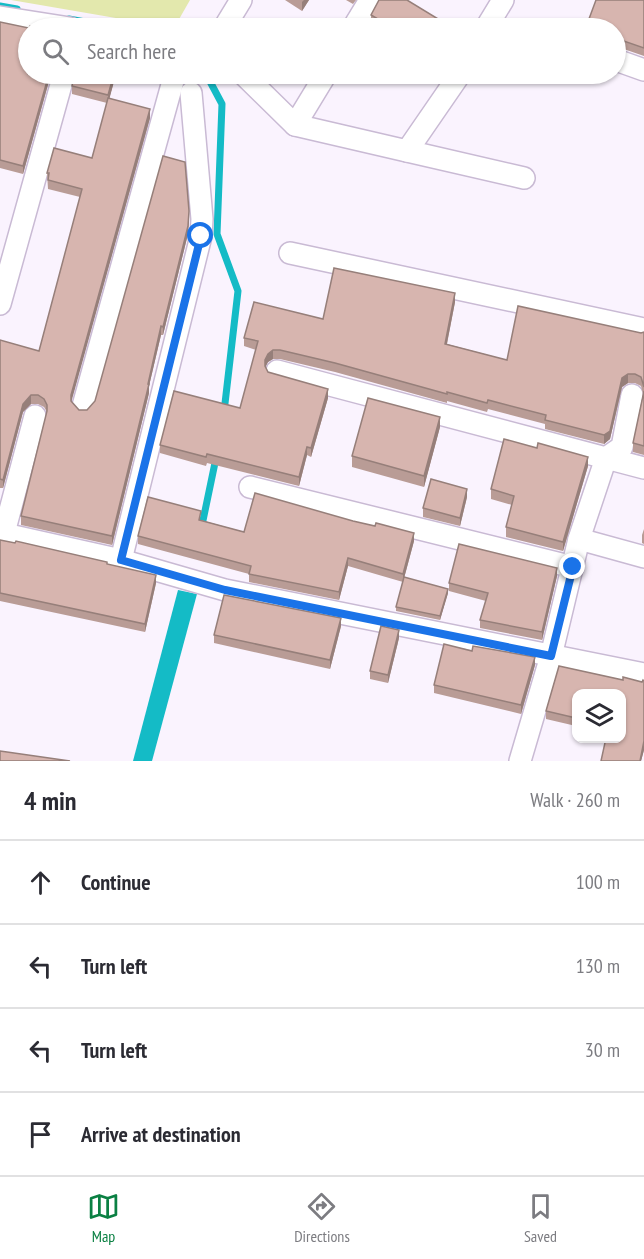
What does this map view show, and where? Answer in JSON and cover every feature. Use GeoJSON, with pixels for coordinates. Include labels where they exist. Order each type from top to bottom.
{"type":"FeatureCollection","features":[{"type":"Feature","properties":{"kind":"street"},"geometry":{"type":"LineString","coordinates":[[230,18],[241,0]]}},
{"type":"Feature","properties":{"kind":"street"},"geometry":{"type":"LineString","coordinates":[[359,18],[370,0]]}},
{"type":"Feature","properties":{"kind":"street"},"geometry":{"type":"LineString","coordinates":[[492,18],[503,0]]}},
{"type":"Feature","properties":{"kind":"street"},"geometry":{"type":"LineString","coordinates":[[0,17],[18,20]]}},
{"type":"Feature","properties":{"kind":"street"},"geometry":{"type":"LineString","coordinates":[[626,64],[644,70]]}},
{"type":"Feature","properties":{"kind":"street"},"geometry":{"type":"LineString","coordinates":[[0,304],[61,84]]}},
{"type":"Feature","properties":{"kind":"street"},"geometry":{"type":"LineString","coordinates":[[84,406],[172,84]]}},
{"type":"Feature","properties":{"kind":"street"},"geometry":{"type":"LineString","coordinates":[[253,84],[295,125],[525,178]]}},
{"type":"Feature","properties":{"kind":"street"},"geometry":{"type":"LineString","coordinates":[[295,125],[320,84]]}},
{"type":"Feature","properties":{"kind":"street"},"geometry":{"type":"LineString","coordinates":[[407,151],[453,84]]}},
{"type":"Feature","properties":{"kind":"street"},"geometry":{"type":"LineString","coordinates":[[121,560],[201,236],[202,219],[191,93]]}},
{"type":"Feature","properties":{"kind":"street"},"geometry":{"type":"LineString","coordinates":[[290,253],[644,329]]}},
{"type":"Feature","properties":{"kind":"street"},"geometry":{"type":"LineString","coordinates":[[277,371],[644,468]]}},
{"type":"Feature","properties":{"kind":"street"},"geometry":{"type":"LineString","coordinates":[[520,761],[551,656],[579,539],[606,458],[622,447],[632,395]]}},
{"type":"Feature","properties":{"kind":"street"},"geometry":{"type":"LineString","coordinates":[[34,416],[2,533],[121,560],[225,590],[644,674]]}},
{"type":"Feature","properties":{"kind":"street"},"geometry":{"type":"LineString","coordinates":[[249,487],[573,567]]}},
{"type":"Feature","properties":{"kind":"street"},"geometry":{"type":"LineString","coordinates":[[579,539],[644,557]]}},
{"type":"Feature","properties":{"kind":"green space"},"geometry":{"type":"Polygon","coordinates":[[[11,0],[190,0],[180,18],[116,18],[11,0]]]}},
{"type":"Feature","properties":{"kind":"water"},"geometry":{"type":"Polygon","coordinates":[[[178,590],[197,594],[152,761],[133,761],[178,590]]]}},
{"type":"Feature","properties":{"kind":"building"},"geometry":{"type":"Polygon","coordinates":[[[379,0],[407,0],[437,18],[376,18],[371,15],[379,0]]]}},
{"type":"Feature","properties":{"kind":"building"},"geometry":{"type":"Polygon","coordinates":[[[596,0],[644,0],[644,48],[626,42],[626,18],[589,18],[596,0]]]}},
{"type":"Feature","properties":{"kind":"building"},"geometry":{"type":"Polygon","coordinates":[[[0,22],[18,26],[18,84],[46,84],[23,166],[0,160],[0,22]]]}},
{"type":"Feature","properties":{"kind":"building"},"geometry":{"type":"Polygon","coordinates":[[[72,84],[111,84],[108,95],[72,86],[72,84]]]}},
{"type":"Feature","properties":{"kind":"building"},"geometry":{"type":"Polygon","coordinates":[[[108,98],[150,109],[71,395],[71,401],[79,410],[87,410],[95,401],[163,156],[185,162],[189,211],[188,226],[163,327],[161,326],[112,536],[21,516],[47,411],[44,399],[38,395],[31,395],[23,404],[3,480],[0,479],[0,340],[39,351],[82,189],[48,180],[49,173],[47,173],[54,148],[92,158],[108,98]]]}},
{"type":"Feature","properties":{"kind":"building"},"geometry":{"type":"Polygon","coordinates":[[[334,268],[455,293],[445,344],[507,360],[518,306],[644,332],[644,387],[641,377],[635,374],[628,374],[622,378],[610,431],[604,435],[545,420],[546,415],[488,400],[487,403],[447,392],[447,394],[335,363],[273,350],[265,360],[268,372],[328,389],[311,448],[307,447],[299,477],[160,445],[174,391],[240,408],[258,341],[244,338],[254,302],[323,319],[334,268]]]}},
{"type":"Feature","properties":{"kind":"building"},"geometry":{"type":"Polygon","coordinates":[[[644,391],[644,446],[633,443],[644,391]]]}},
{"type":"Feature","properties":{"kind":"building"},"geometry":{"type":"Polygon","coordinates":[[[368,398],[440,417],[424,476],[352,456],[368,398]]]}},
{"type":"Feature","properties":{"kind":"building"},"geometry":{"type":"Polygon","coordinates":[[[504,439],[537,448],[538,443],[588,457],[563,542],[506,527],[514,496],[491,489],[504,439]]]}},
{"type":"Feature","properties":{"kind":"building"},"geometry":{"type":"Polygon","coordinates":[[[431,479],[467,489],[460,518],[423,508],[431,479]]]}},
{"type":"Feature","properties":{"kind":"building"},"geometry":{"type":"Polygon","coordinates":[[[255,493],[353,521],[375,526],[376,523],[414,533],[403,574],[348,558],[339,592],[249,574],[251,566],[138,536],[148,497],[201,511],[199,520],[244,532],[255,493]]]}},
{"type":"Feature","properties":{"kind":"building"},"geometry":{"type":"Polygon","coordinates":[[[0,540],[15,543],[16,541],[156,575],[145,624],[0,593],[0,540]]]}},
{"type":"Feature","properties":{"kind":"building"},"geometry":{"type":"Polygon","coordinates":[[[459,544],[557,568],[542,632],[480,620],[488,593],[449,583],[459,544]]]}},
{"type":"Feature","properties":{"kind":"building"},"geometry":{"type":"Polygon","coordinates":[[[404,577],[448,589],[440,616],[396,607],[404,577]]]}},
{"type":"Feature","properties":{"kind":"building"},"geometry":{"type":"Polygon","coordinates":[[[224,595],[341,618],[330,660],[214,635],[224,595]]]}},
{"type":"Feature","properties":{"kind":"building"},"geometry":{"type":"Polygon","coordinates":[[[381,626],[399,630],[388,675],[370,671],[381,626]]]}},
{"type":"Feature","properties":{"kind":"building"},"geometry":{"type":"Polygon","coordinates":[[[444,644],[472,651],[473,646],[535,657],[521,705],[434,685],[444,644]]]}},
{"type":"Feature","properties":{"kind":"building"},"geometry":{"type":"Polygon","coordinates":[[[559,666],[623,680],[623,677],[642,682],[643,680],[644,741],[640,761],[601,761],[605,743],[626,743],[626,689],[572,689],[572,717],[546,711],[559,666]]]}},
{"type":"Feature","properties":{"kind":"building"},"geometry":{"type":"Polygon","coordinates":[[[0,751],[70,761],[0,761],[0,751]]]}},
{"type":"Feature","properties":{"kind":"waterway"},"geometry":{"type":"LineString","coordinates":[[0,6],[17,9]]}},
{"type":"Feature","properties":{"kind":"waterway"},"geometry":{"type":"LineString","coordinates":[[211,84],[222,104],[217,234],[238,291],[224,412]]}},
{"type":"Feature","properties":{"kind":"waterway"},"geometry":{"type":"LineString","coordinates":[[201,530],[216,458]]}},
{"type":"Feature","properties":{"kind":"route"},"geometry":{"type":"LineString","coordinates":[[201,236],[121,560],[225,590],[551,656],[573,567]]}}]}
